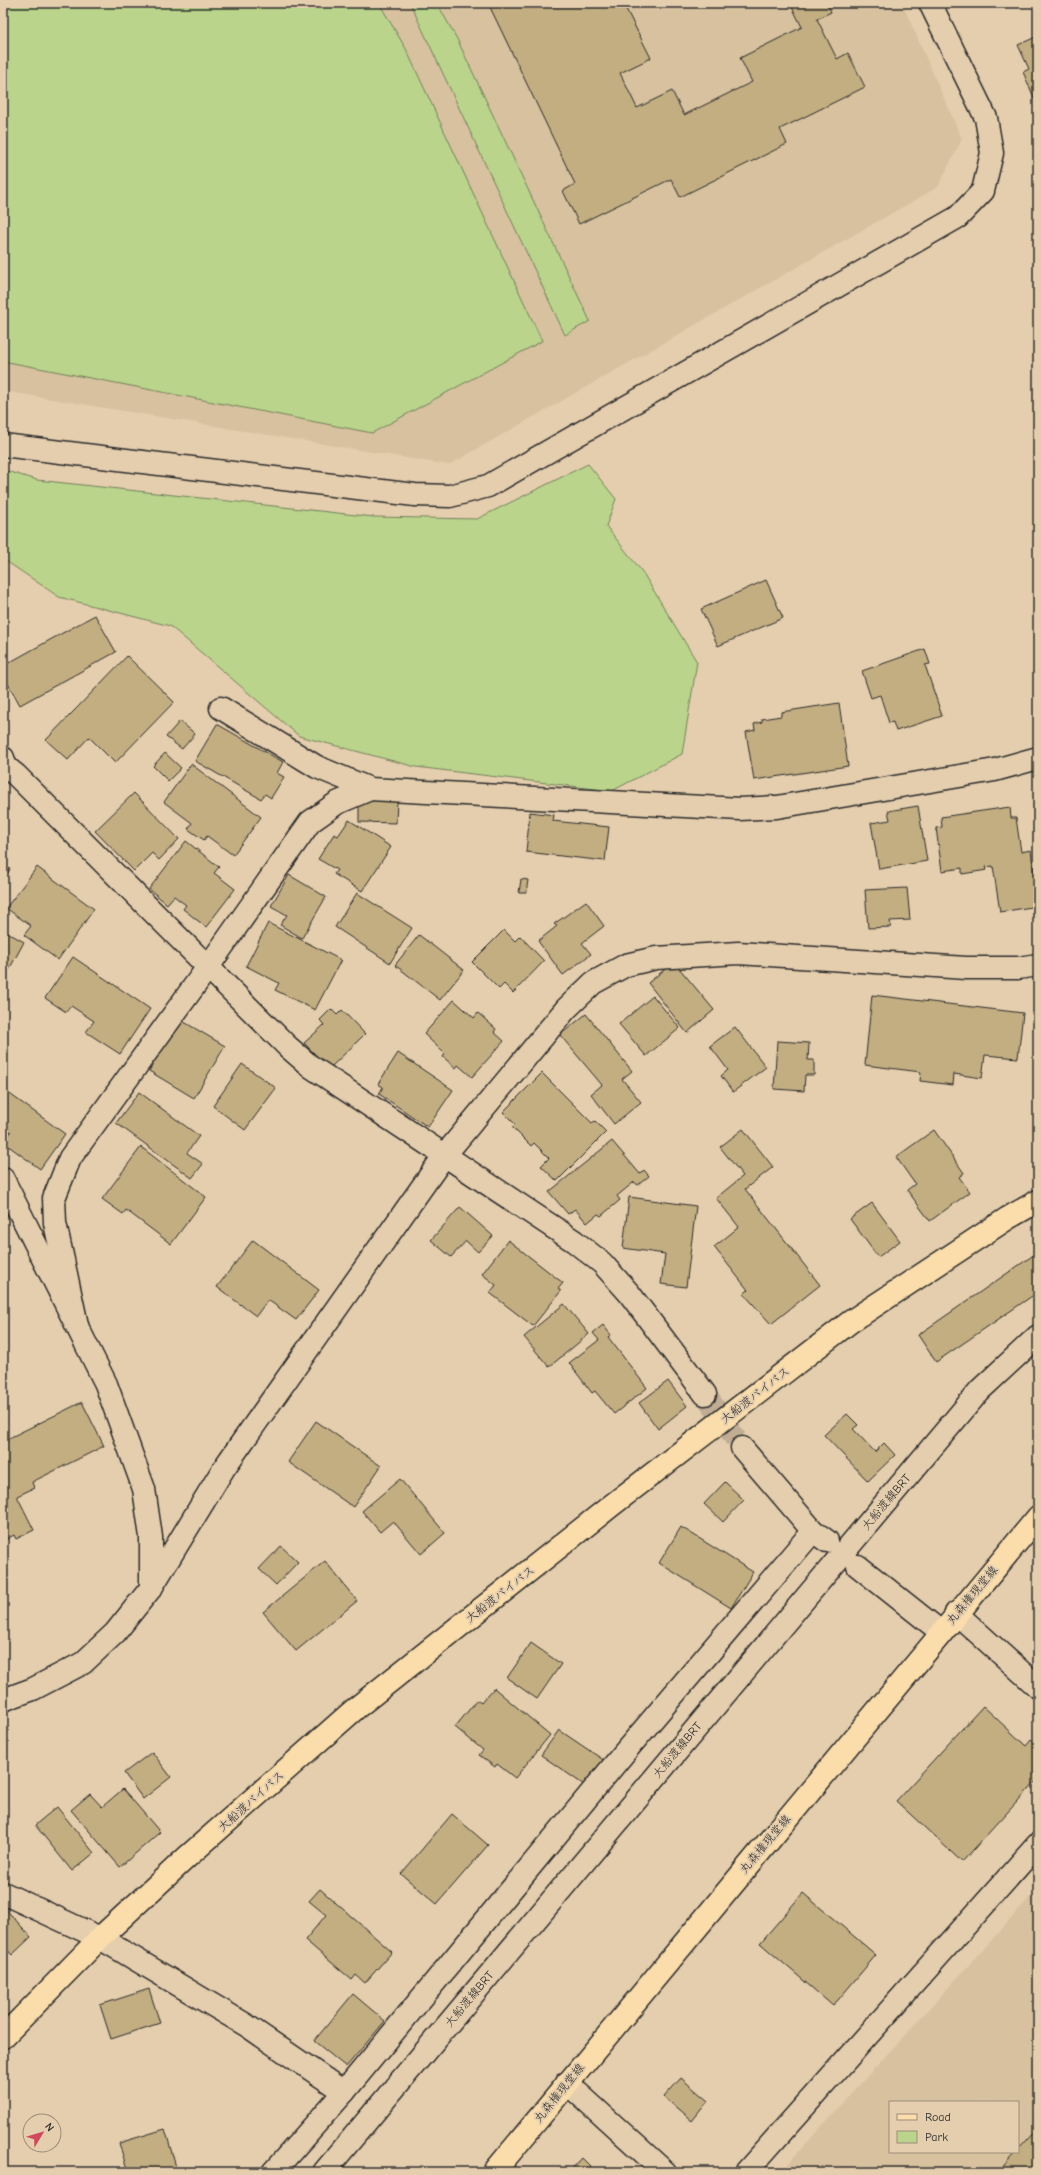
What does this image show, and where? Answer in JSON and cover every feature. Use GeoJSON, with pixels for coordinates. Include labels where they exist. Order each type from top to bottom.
{"type":"FeatureCollection","features":[{"type":"Feature","properties":{"kind":"main road","name":"大船渡バイパス"},"geometry":{"type":"LineString","coordinates":[[3,2037],[100,1938],[186,1858],[355,1709],[612,1505],[850,1322],[1008,1218],[1038,1202]]}},
{"type":"Feature","properties":{"kind":"main road","name":"丸森権現堂線"},"geometry":{"type":"LineString","coordinates":[[494,2172],[956,1613],[1038,1517]]}},
{"type":"Feature","properties":{"kind":"street"},"geometry":{"type":"LineString","coordinates":[[3,445],[415,495],[450,496],[488,486],[958,217],[983,191],[992,153],[986,118],[930,3]]}},
{"type":"Feature","properties":{"kind":"street"},"geometry":{"type":"LineString","coordinates":[[221,708],[317,768],[370,789],[747,808],[777,807],[996,770],[1038,758]]}},
{"type":"Feature","properties":{"kind":"street"},"geometry":{"type":"LineString","coordinates":[[4,764],[310,1066],[574,1241],[602,1263],[629,1293],[705,1394]]}},
{"type":"Feature","properties":{"kind":"street"},"geometry":{"type":"LineString","coordinates":[[77,1325],[55,1223],[54,1198],[70,1158],[208,967],[310,822],[337,803],[370,789]]}},
{"type":"Feature","properties":{"kind":"street"},"geometry":{"type":"LineString","coordinates":[[3,1700],[33,1689],[83,1663],[115,1633],[151,1588],[224,1468],[444,1156],[566,1009],[593,983],[626,965],[656,958],[738,953],[966,968],[1018,968],[1038,965]]}},
{"type":"Feature","properties":{"kind":"street"},"geometry":{"type":"LineString","coordinates":[[3,1179],[106,1384],[144,1488],[151,1537],[151,1588]]}},
{"type":"Feature","properties":{"kind":"street","name":"大船渡線BRT"},"geometry":{"type":"LineString","coordinates":[[324,2172],[980,1390],[1038,1336]]}},
{"type":"Feature","properties":{"kind":"street"},"geometry":{"type":"LineString","coordinates":[[273,2172],[344,2092],[629,1747],[820,1536],[742,1448]]}},
{"type":"Feature","properties":{"kind":"street"},"geometry":{"type":"LineString","coordinates":[[858,1566],[941,1632]]}},
{"type":"Feature","properties":{"kind":"street"},"geometry":{"type":"LineString","coordinates":[[956,1613],[1038,1687]]}},
{"type":"Feature","properties":{"kind":"street"},"geometry":{"type":"LineString","coordinates":[[746,2172],[1038,1844]]}},
{"type":"Feature","properties":{"kind":"street"},"geometry":{"type":"LineString","coordinates":[[3,1894],[100,1938],[246,2025],[344,2092]]}},
{"type":"Feature","properties":{"kind":"street"},"geometry":{"type":"LineString","coordinates":[[567,2083],[665,2172]]}},
{"type":"Feature","properties":{"kind":"shaded area"},"geometry":{"type":"Polygon","coordinates":[[[3,3],[902,3],[962,139],[938,187],[449,465],[3,391],[3,3]]]}},
{"type":"Feature","properties":{"kind":"shaded area"},"geometry":{"type":"Polygon","coordinates":[[[1038,1889],[1038,2172],[780,2172],[1038,1889]]]}},
{"type":"Feature","properties":{"kind":"green space"},"geometry":{"type":"Polygon","coordinates":[[[3,3],[379,3],[406,49],[542,341],[372,433],[3,361],[3,3]]]}},
{"type":"Feature","properties":{"kind":"green space"},"geometry":{"type":"Polygon","coordinates":[[[410,3],[437,3],[458,41],[590,321],[565,335],[410,3]]]}},
{"type":"Feature","properties":{"kind":"green space"},"geometry":{"type":"Polygon","coordinates":[[[588,464],[616,499],[606,526],[643,573],[697,662],[682,754],[612,791],[416,767],[299,736],[170,626],[59,597],[3,559],[3,470],[37,480],[374,517],[477,519],[588,464]]]}},
{"type":"Feature","properties":{"kind":"building"},"geometry":{"type":"Polygon","coordinates":[[[488,3],[623,3],[651,58],[620,73],[637,108],[672,91],[684,115],[752,82],[740,58],[802,27],[790,3],[827,3],[831,12],[817,19],[837,59],[848,53],[865,87],[780,129],[787,144],[680,197],[671,179],[579,224],[563,191],[575,184],[488,3]]]}},
{"type":"Feature","properties":{"kind":"building"},"geometry":{"type":"Polygon","coordinates":[[[1038,36],[1038,101],[1036,102],[1023,72],[1029,69],[1018,45],[1038,36]]]}},
{"type":"Feature","properties":{"kind":"building"},"geometry":{"type":"Polygon","coordinates":[[[766,580],[783,618],[718,646],[701,609],[766,580]]]}},
{"type":"Feature","properties":{"kind":"building"},"geometry":{"type":"Polygon","coordinates":[[[95,615],[116,652],[20,705],[3,675],[3,666],[95,615]]]}},
{"type":"Feature","properties":{"kind":"building"},"geometry":{"type":"Polygon","coordinates":[[[925,649],[930,664],[925,665],[942,716],[896,731],[893,722],[889,723],[880,695],[871,698],[862,671],[925,649]]]}},
{"type":"Feature","properties":{"kind":"building"},"geometry":{"type":"Polygon","coordinates":[[[127,656],[174,702],[115,763],[89,737],[68,760],[46,740],[127,656]]]}},
{"type":"Feature","properties":{"kind":"building"},"geometry":{"type":"Polygon","coordinates":[[[839,703],[848,766],[754,780],[746,732],[755,730],[754,724],[762,722],[762,719],[781,716],[781,712],[839,703]]]}},
{"type":"Feature","properties":{"kind":"building"},"geometry":{"type":"Polygon","coordinates":[[[180,721],[195,734],[182,749],[166,737],[180,721]]]}},
{"type":"Feature","properties":{"kind":"building"},"geometry":{"type":"Polygon","coordinates":[[[217,724],[283,762],[277,773],[284,777],[271,798],[265,794],[261,799],[195,761],[217,724]]]}},
{"type":"Feature","properties":{"kind":"building"},"geometry":{"type":"Polygon","coordinates":[[[165,753],[181,768],[168,781],[153,766],[165,753]]]}},
{"type":"Feature","properties":{"kind":"building"},"geometry":{"type":"Polygon","coordinates":[[[191,764],[261,817],[233,855],[207,836],[204,840],[188,829],[192,823],[164,802],[191,764]]]}},
{"type":"Feature","properties":{"kind":"building"},"geometry":{"type":"Polygon","coordinates":[[[134,793],[179,839],[159,860],[152,853],[134,871],[95,831],[134,793]]]}},
{"type":"Feature","properties":{"kind":"building"},"geometry":{"type":"Polygon","coordinates":[[[359,799],[397,801],[396,823],[359,822],[359,799]]]}},
{"type":"Feature","properties":{"kind":"building"},"geometry":{"type":"Polygon","coordinates":[[[918,806],[927,861],[879,869],[871,823],[890,820],[888,811],[918,806]]]}},
{"type":"Feature","properties":{"kind":"building"},"geometry":{"type":"Polygon","coordinates":[[[1010,807],[1011,818],[1016,818],[1021,852],[1031,850],[1038,906],[1000,912],[993,866],[986,867],[987,870],[962,874],[962,868],[942,871],[936,828],[942,827],[941,817],[1010,807]]]}},
{"type":"Feature","properties":{"kind":"building"},"geometry":{"type":"Polygon","coordinates":[[[530,812],[554,815],[553,821],[609,827],[605,861],[526,852],[530,812]]]}},
{"type":"Feature","properties":{"kind":"building"},"geometry":{"type":"Polygon","coordinates":[[[349,820],[391,847],[362,891],[334,874],[337,870],[318,859],[334,834],[338,836],[349,820]]]}},
{"type":"Feature","properties":{"kind":"building"},"geometry":{"type":"Polygon","coordinates":[[[186,841],[219,867],[214,873],[235,889],[206,927],[183,909],[186,905],[174,896],[167,904],[149,889],[186,841]]]}},
{"type":"Feature","properties":{"kind":"building"},"geometry":{"type":"Polygon","coordinates":[[[3,865],[10,869],[3,881],[3,865]]]}},
{"type":"Feature","properties":{"kind":"building"},"geometry":{"type":"Polygon","coordinates":[[[37,867],[94,909],[58,960],[24,935],[31,926],[6,908],[37,867]]]}},
{"type":"Feature","properties":{"kind":"building"},"geometry":{"type":"Polygon","coordinates":[[[289,875],[326,897],[302,938],[280,925],[287,915],[271,906],[289,875]]]}},
{"type":"Feature","properties":{"kind":"building"},"geometry":{"type":"Polygon","coordinates":[[[521,879],[528,880],[526,893],[519,893],[521,879]]]}},
{"type":"Feature","properties":{"kind":"building"},"geometry":{"type":"Polygon","coordinates":[[[907,888],[910,920],[890,921],[891,927],[868,928],[865,890],[907,888]]]}},
{"type":"Feature","properties":{"kind":"building"},"geometry":{"type":"Polygon","coordinates":[[[357,893],[412,928],[390,963],[335,927],[357,893]]]}},
{"type":"Feature","properties":{"kind":"building"},"geometry":{"type":"Polygon","coordinates":[[[586,901],[604,926],[582,943],[591,954],[563,975],[538,941],[557,926],[554,924],[586,901]]]}},
{"type":"Feature","properties":{"kind":"building"},"geometry":{"type":"Polygon","coordinates":[[[268,923],[341,960],[315,1010],[275,990],[279,983],[246,966],[268,923]]]}},
{"type":"Feature","properties":{"kind":"building"},"geometry":{"type":"Polygon","coordinates":[[[3,930],[24,942],[5,977],[3,976],[3,930]]]}},
{"type":"Feature","properties":{"kind":"building"},"geometry":{"type":"Polygon","coordinates":[[[504,930],[515,941],[520,936],[544,961],[513,993],[504,984],[499,989],[472,962],[504,930]]]}},
{"type":"Feature","properties":{"kind":"building"},"geometry":{"type":"Polygon","coordinates":[[[419,935],[464,970],[440,1000],[395,965],[419,935]]]}},
{"type":"Feature","properties":{"kind":"building"},"geometry":{"type":"Polygon","coordinates":[[[73,957],[150,1009],[120,1054],[86,1032],[94,1021],[71,1006],[66,1012],[45,998],[73,957]]]}},
{"type":"Feature","properties":{"kind":"building"},"geometry":{"type":"Polygon","coordinates":[[[674,962],[714,1010],[687,1033],[648,983],[674,962]]]}},
{"type":"Feature","properties":{"kind":"building"},"geometry":{"type":"Polygon","coordinates":[[[872,995],[1023,1013],[1018,1058],[985,1055],[982,1078],[954,1074],[953,1085],[920,1081],[921,1072],[865,1065],[872,995]]]}},
{"type":"Feature","properties":{"kind":"building"},"geometry":{"type":"Polygon","coordinates":[[[653,996],[680,1028],[646,1056],[619,1024],[653,996]]]}},
{"type":"Feature","properties":{"kind":"building"},"geometry":{"type":"Polygon","coordinates":[[[454,1000],[474,1018],[478,1013],[496,1029],[494,1032],[504,1041],[472,1077],[458,1065],[456,1068],[443,1057],[445,1054],[424,1034],[454,1000]]]}},
{"type":"Feature","properties":{"kind":"building"},"geometry":{"type":"Polygon","coordinates":[[[331,1009],[337,1015],[342,1010],[365,1034],[329,1069],[304,1043],[324,1025],[320,1020],[331,1009]]]}},
{"type":"Feature","properties":{"kind":"building"},"geometry":{"type":"Polygon","coordinates":[[[586,1014],[632,1071],[622,1079],[641,1102],[614,1124],[591,1094],[602,1085],[560,1035],[586,1014]]]}},
{"type":"Feature","properties":{"kind":"building"},"geometry":{"type":"Polygon","coordinates":[[[179,1019],[225,1046],[194,1098],[149,1071],[179,1019]]]}},
{"type":"Feature","properties":{"kind":"building"},"geometry":{"type":"Polygon","coordinates":[[[735,1027],[766,1067],[733,1092],[721,1076],[728,1070],[710,1046],[735,1027]]]}},
{"type":"Feature","properties":{"kind":"building"},"geometry":{"type":"Polygon","coordinates":[[[777,1041],[809,1043],[808,1060],[814,1060],[814,1075],[805,1075],[804,1091],[774,1089],[777,1041]]]}},
{"type":"Feature","properties":{"kind":"building"},"geometry":{"type":"Polygon","coordinates":[[[398,1053],[453,1090],[428,1127],[379,1094],[383,1087],[378,1084],[398,1053]]]}},
{"type":"Feature","properties":{"kind":"building"},"geometry":{"type":"Polygon","coordinates":[[[242,1064],[276,1088],[245,1130],[213,1106],[242,1064]]]}},
{"type":"Feature","properties":{"kind":"building"},"geometry":{"type":"Polygon","coordinates":[[[542,1073],[592,1123],[595,1121],[606,1132],[557,1181],[541,1166],[549,1158],[534,1143],[531,1146],[512,1127],[515,1124],[503,1112],[542,1073]]]}},
{"type":"Feature","properties":{"kind":"building"},"geometry":{"type":"Polygon","coordinates":[[[7,1092],[65,1134],[40,1169],[3,1142],[11,1132],[3,1127],[3,1098],[7,1092]]]}},
{"type":"Feature","properties":{"kind":"building"},"geometry":{"type":"Polygon","coordinates":[[[139,1092],[199,1136],[187,1153],[203,1164],[192,1178],[116,1123],[139,1092]]]}},
{"type":"Feature","properties":{"kind":"building"},"geometry":{"type":"Polygon","coordinates":[[[743,1129],[773,1167],[745,1189],[820,1285],[771,1324],[744,1294],[748,1290],[714,1247],[739,1227],[716,1198],[743,1176],[720,1147],[743,1129]]]}},
{"type":"Feature","properties":{"kind":"building"},"geometry":{"type":"Polygon","coordinates":[[[934,1130],[964,1173],[959,1177],[970,1192],[930,1221],[907,1190],[915,1184],[896,1157],[934,1130]]]}},
{"type":"Feature","properties":{"kind":"building"},"geometry":{"type":"Polygon","coordinates":[[[612,1141],[640,1174],[644,1170],[649,1176],[638,1185],[634,1182],[617,1196],[620,1200],[601,1216],[598,1214],[587,1223],[575,1209],[568,1214],[549,1192],[612,1141]]]}},
{"type":"Feature","properties":{"kind":"building"},"geometry":{"type":"Polygon","coordinates":[[[141,1147],[206,1197],[171,1244],[126,1210],[123,1214],[102,1199],[141,1147]]]}},
{"type":"Feature","properties":{"kind":"building"},"geometry":{"type":"Polygon","coordinates":[[[629,1197],[696,1206],[686,1287],[661,1284],[665,1254],[623,1248],[629,1197]]]}},
{"type":"Feature","properties":{"kind":"building"},"geometry":{"type":"Polygon","coordinates":[[[872,1203],[900,1241],[878,1257],[850,1219],[872,1203]]]}},
{"type":"Feature","properties":{"kind":"building"},"geometry":{"type":"Polygon","coordinates":[[[460,1207],[493,1236],[478,1252],[466,1241],[451,1257],[431,1240],[460,1207]]]}},
{"type":"Feature","properties":{"kind":"building"},"geometry":{"type":"Polygon","coordinates":[[[253,1240],[319,1290],[296,1320],[268,1300],[256,1316],[217,1287],[253,1240]]]}},
{"type":"Feature","properties":{"kind":"building"},"geometry":{"type":"Polygon","coordinates":[[[508,1240],[563,1283],[558,1289],[561,1291],[533,1326],[490,1293],[496,1285],[482,1274],[508,1240]]]}},
{"type":"Feature","properties":{"kind":"building"},"geometry":{"type":"Polygon","coordinates":[[[1038,1252],[1038,1292],[936,1362],[918,1335],[1038,1252]]]}},
{"type":"Feature","properties":{"kind":"building"},"geometry":{"type":"Polygon","coordinates":[[[564,1304],[589,1334],[549,1367],[524,1337],[564,1304]]]}},
{"type":"Feature","properties":{"kind":"building"},"geometry":{"type":"Polygon","coordinates":[[[603,1325],[611,1335],[608,1337],[647,1388],[614,1414],[595,1391],[592,1393],[569,1363],[599,1340],[593,1333],[603,1325]]]}},
{"type":"Feature","properties":{"kind":"building"},"geometry":{"type":"Polygon","coordinates":[[[668,1381],[687,1406],[658,1429],[639,1403],[668,1381]]]}},
{"type":"Feature","properties":{"kind":"building"},"geometry":{"type":"Polygon","coordinates":[[[82,1402],[104,1446],[32,1482],[34,1488],[17,1496],[34,1530],[16,1539],[14,1535],[3,1541],[3,1441],[82,1402]]]}},
{"type":"Feature","properties":{"kind":"building"},"geometry":{"type":"Polygon","coordinates":[[[847,1414],[858,1425],[853,1429],[875,1452],[884,1443],[895,1455],[868,1481],[824,1435],[847,1414]]]}},
{"type":"Feature","properties":{"kind":"building"},"geometry":{"type":"Polygon","coordinates":[[[316,1421],[381,1466],[353,1507],[288,1462],[316,1421]]]}},
{"type":"Feature","properties":{"kind":"building"},"geometry":{"type":"Polygon","coordinates":[[[400,1479],[445,1533],[421,1554],[393,1521],[380,1532],[362,1511],[400,1479]]]}},
{"type":"Feature","properties":{"kind":"building"},"geometry":{"type":"Polygon","coordinates":[[[725,1482],[744,1500],[723,1522],[704,1504],[725,1482]]]}},
{"type":"Feature","properties":{"kind":"building"},"geometry":{"type":"Polygon","coordinates":[[[681,1527],[753,1572],[731,1608],[659,1563],[681,1527]]]}},
{"type":"Feature","properties":{"kind":"building"},"geometry":{"type":"Polygon","coordinates":[[[281,1546],[298,1562],[276,1585],[259,1569],[281,1546]]]}},
{"type":"Feature","properties":{"kind":"building"},"geometry":{"type":"Polygon","coordinates":[[[325,1561],[357,1601],[296,1651],[263,1612],[325,1561]]]}},
{"type":"Feature","properties":{"kind":"building"},"geometry":{"type":"Polygon","coordinates":[[[531,1643],[561,1664],[537,1699],[507,1678],[531,1643]]]}},
{"type":"Feature","properties":{"kind":"building"},"geometry":{"type":"Polygon","coordinates":[[[494,1688],[550,1735],[515,1778],[497,1764],[495,1767],[479,1755],[483,1750],[455,1727],[477,1700],[481,1703],[494,1688]]]}},
{"type":"Feature","properties":{"kind":"building"},"geometry":{"type":"Polygon","coordinates":[[[983,1706],[1026,1746],[1031,1740],[1038,1747],[1038,1757],[1036,1759],[1038,1761],[1038,1779],[962,1862],[896,1801],[983,1706]]]}},
{"type":"Feature","properties":{"kind":"building"},"geometry":{"type":"Polygon","coordinates":[[[559,1730],[605,1761],[587,1787],[541,1755],[559,1730]]]}},
{"type":"Feature","properties":{"kind":"building"},"geometry":{"type":"Polygon","coordinates":[[[152,1752],[171,1777],[143,1799],[124,1773],[152,1752]]]}},
{"type":"Feature","properties":{"kind":"building"},"geometry":{"type":"Polygon","coordinates":[[[123,1789],[160,1832],[120,1867],[71,1810],[90,1794],[102,1807],[123,1789]]]}},
{"type":"Feature","properties":{"kind":"building"},"geometry":{"type":"Polygon","coordinates":[[[57,1807],[94,1853],[72,1871],[35,1825],[57,1807]]]}},
{"type":"Feature","properties":{"kind":"building"},"geometry":{"type":"Polygon","coordinates":[[[452,1814],[488,1845],[437,1904],[401,1874],[452,1814]]]}},
{"type":"Feature","properties":{"kind":"building"},"geometry":{"type":"Polygon","coordinates":[[[320,1889],[392,1952],[365,1983],[356,1975],[352,1980],[305,1940],[326,1915],[309,1901],[320,1889]]]}},
{"type":"Feature","properties":{"kind":"building"},"geometry":{"type":"Polygon","coordinates":[[[803,1893],[876,1955],[833,2006],[760,1943],[803,1893]]]}},
{"type":"Feature","properties":{"kind":"building"},"geometry":{"type":"Polygon","coordinates":[[[3,1906],[31,1937],[12,1955],[3,1945],[3,1906]]]}},
{"type":"Feature","properties":{"kind":"building"},"geometry":{"type":"Polygon","coordinates":[[[149,1989],[160,2023],[111,2039],[100,2005],[149,1989]]]}},
{"type":"Feature","properties":{"kind":"building"},"geometry":{"type":"Polygon","coordinates":[[[353,1994],[385,2021],[346,2067],[314,2041],[353,1994]]]}},
{"type":"Feature","properties":{"kind":"building"},"geometry":{"type":"Polygon","coordinates":[[[681,2078],[708,2101],[692,2121],[664,2097],[681,2078]]]}},
{"type":"Feature","properties":{"kind":"building"},"geometry":{"type":"Polygon","coordinates":[[[1038,2128],[1038,2172],[998,2172],[1015,2153],[1019,2153],[1019,2149],[1038,2128]]]}},
{"type":"Feature","properties":{"kind":"building"},"geometry":{"type":"Polygon","coordinates":[[[165,2129],[176,2167],[169,2169],[169,2172],[128,2172],[119,2143],[165,2129]]]}},
{"type":"Feature","properties":{"kind":"building"},"geometry":{"type":"Polygon","coordinates":[[[582,2158],[596,2172],[569,2172],[582,2158]]]}},
{"type":"Feature","properties":{"kind":"tunnel"},"geometry":{"type":"LineString","coordinates":[[705,1394],[742,1448]]}}]}
